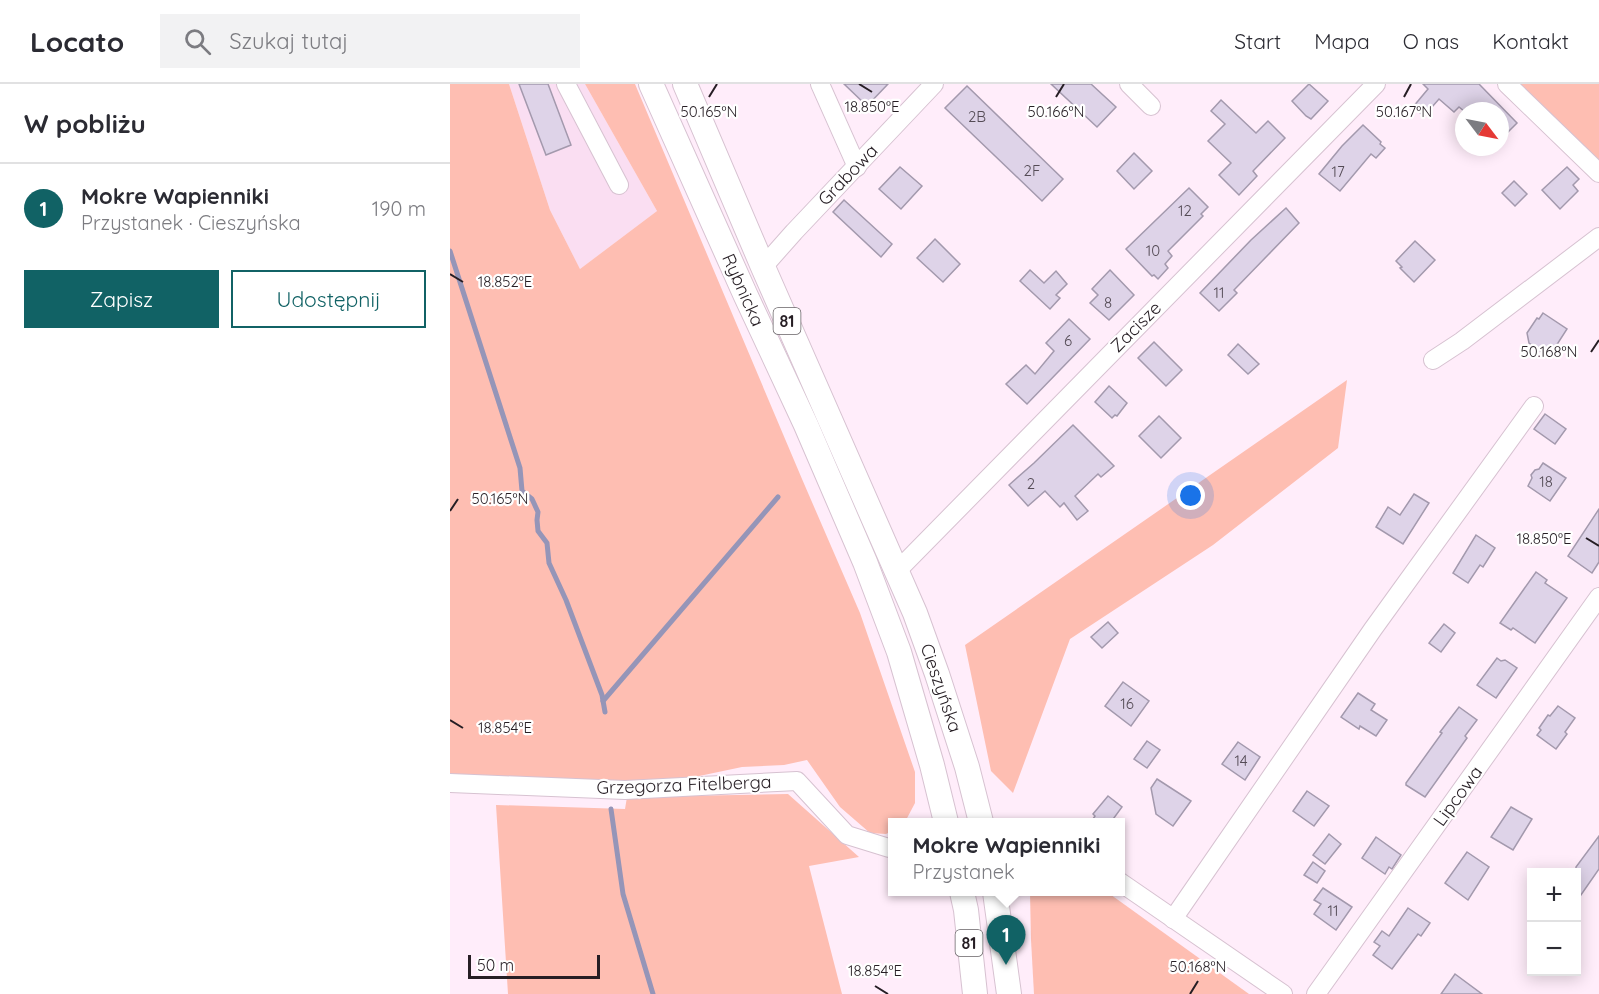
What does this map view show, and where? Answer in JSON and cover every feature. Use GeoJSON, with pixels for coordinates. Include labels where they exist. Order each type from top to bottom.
{"type":"FeatureCollection","features":[{"type":"Feature","properties":{"kind":"main road","name":"Rybnicka"},"geometry":{"type":"LineString","coordinates":[[651,84],[806,425],[865,562]]}},
{"type":"Feature","properties":{"kind":"main road","name":"Rybnicka"},"geometry":{"type":"LineString","coordinates":[[685,84],[894,564]]}},
{"type":"Feature","properties":{"kind":"main road","name":"Cieszyńska"},"geometry":{"type":"LineString","coordinates":[[865,562],[899,652],[945,818]]}},
{"type":"Feature","properties":{"kind":"main road","name":"Cieszyńska"},"geometry":{"type":"LineString","coordinates":[[894,564],[937,674],[967,767],[980,818]]}},
{"type":"Feature","properties":{"kind":"main road","name":"81"},"geometry":{"type":"LineString","coordinates":[[963,896],[975,994]]}},
{"type":"Feature","properties":{"kind":"main road","name":"81"},"geometry":{"type":"LineString","coordinates":[[996,896],[1009,994]]}},
{"type":"Feature","properties":{"kind":"street"},"geometry":{"type":"LineString","coordinates":[[566,84],[619,185]]}},
{"type":"Feature","properties":{"kind":"street"},"geometry":{"type":"LineString","coordinates":[[820,84],[857,167]]}},
{"type":"Feature","properties":{"kind":"street","name":"Grabowa"},"geometry":{"type":"LineString","coordinates":[[763,267],[934,84]]}},
{"type":"Feature","properties":{"kind":"street"},"geometry":{"type":"LineString","coordinates":[[1129,84],[1151,106]]}},
{"type":"Feature","properties":{"kind":"street","name":"Zacisze"},"geometry":{"type":"LineString","coordinates":[[894,564],[1376,84]]}},
{"type":"Feature","properties":{"kind":"street"},"geometry":{"type":"LineString","coordinates":[[1507,84],[1599,173]]}},
{"type":"Feature","properties":{"kind":"street"},"geometry":{"type":"LineString","coordinates":[[1432,360],[1462,341],[1599,237]]}},
{"type":"Feature","properties":{"kind":"street"},"geometry":{"type":"LineString","coordinates":[[1173,919],[1373,629],[1534,406]]}},
{"type":"Feature","properties":{"kind":"street","name":"Lipcowa"},"geometry":{"type":"LineString","coordinates":[[1316,994],[1599,597]]}},
{"type":"Feature","properties":{"kind":"street","name":"Grzegorza Fitelberga"},"geometry":{"type":"LineString","coordinates":[[450,783],[625,790],[797,781],[847,835],[888,848]]}},
{"type":"Feature","properties":{"kind":"street"},"geometry":{"type":"LineString","coordinates":[[1125,885],[1283,994]]}},
{"type":"Feature","properties":{"kind":"shaded area"},"geometry":{"type":"Polygon","coordinates":[[[450,84],[509,84],[550,210],[580,269],[657,211],[585,84],[635,84],[860,613],[915,772],[915,803],[907,818],[888,818],[888,833],[870,833],[840,807],[807,760],[784,765],[742,767],[648,784],[450,775],[450,84]]]}},
{"type":"Feature","properties":{"kind":"shaded area"},"geometry":{"type":"Polygon","coordinates":[[[509,84],[585,84],[657,211],[580,269],[550,210],[509,84]]]}},
{"type":"Feature","properties":{"kind":"shaded area"},"geometry":{"type":"Polygon","coordinates":[[[1517,84],[1599,84],[1599,164],[1517,84]]]}},
{"type":"Feature","properties":{"kind":"shaded area"},"geometry":{"type":"Polygon","coordinates":[[[1347,380],[1338,448],[1213,545],[1070,639],[1013,793],[991,771],[965,645],[1347,380]]]}},
{"type":"Feature","properties":{"kind":"shaded area"},"geometry":{"type":"Polygon","coordinates":[[[788,794],[859,857],[809,866],[842,994],[508,994],[496,805],[625,809],[627,797],[788,794]]]}},
{"type":"Feature","properties":{"kind":"shaded area"},"geometry":{"type":"Polygon","coordinates":[[[1030,896],[1113,896],[1249,994],[1034,994],[1030,896]]]}},
{"type":"Feature","properties":{"kind":"building"},"geometry":{"type":"Polygon","coordinates":[[[519,84],[548,84],[571,145],[546,155],[519,84]]]}},
{"type":"Feature","properties":{"kind":"building"},"geometry":{"type":"Polygon","coordinates":[[[844,84],[888,84],[867,106],[844,84]]]}},
{"type":"Feature","properties":{"kind":"building"},"geometry":{"type":"Polygon","coordinates":[[[1051,84],[1091,84],[1116,107],[1097,127],[1051,84]]]}},
{"type":"Feature","properties":{"kind":"building"},"geometry":{"type":"Polygon","coordinates":[[[1309,84],[1328,101],[1311,119],[1292,101],[1309,84]]]}},
{"type":"Feature","properties":{"kind":"building"},"geometry":{"type":"Polygon","coordinates":[[[1423,84],[1479,84],[1497,102],[1455,102],[1454,112],[1439,99],[1424,116],[1413,107],[1428,89],[1423,84]]]}},
{"type":"Feature","properties":{"kind":"building"},"geometry":{"type":"Polygon","coordinates":[[[967,86],[1063,179],[1042,201],[945,108],[967,86]]]}},
{"type":"Feature","properties":{"kind":"building"},"geometry":{"type":"Polygon","coordinates":[[[1221,100],[1256,133],[1268,121],[1285,138],[1253,171],[1257,176],[1239,195],[1219,175],[1231,163],[1208,141],[1225,124],[1211,111],[1221,100]]]}},
{"type":"Feature","properties":{"kind":"building"},"geometry":{"type":"Polygon","coordinates":[[[1509,115],[1517,123],[1509,131],[1509,115]]]}},
{"type":"Feature","properties":{"kind":"building"},"geometry":{"type":"Polygon","coordinates":[[[1363,125],[1385,148],[1376,158],[1371,154],[1340,191],[1319,174],[1363,125]]]}},
{"type":"Feature","properties":{"kind":"building"},"geometry":{"type":"Polygon","coordinates":[[[1134,153],[1152,171],[1134,189],[1117,171],[1134,153]]]}},
{"type":"Feature","properties":{"kind":"building"},"geometry":{"type":"Polygon","coordinates":[[[900,167],[922,186],[901,209],[879,189],[900,167]]]}},
{"type":"Feature","properties":{"kind":"building"},"geometry":{"type":"Polygon","coordinates":[[[1567,167],[1579,179],[1573,185],[1578,191],[1560,209],[1542,190],[1567,167]]]}},
{"type":"Feature","properties":{"kind":"building"},"geometry":{"type":"Polygon","coordinates":[[[1514,181],[1527,194],[1515,206],[1502,193],[1514,181]]]}},
{"type":"Feature","properties":{"kind":"building"},"geometry":{"type":"Polygon","coordinates":[[[1189,188],[1208,207],[1201,214],[1203,216],[1168,251],[1172,256],[1165,264],[1168,268],[1158,279],[1152,276],[1126,249],[1189,188]]]}},
{"type":"Feature","properties":{"kind":"building"},"geometry":{"type":"Polygon","coordinates":[[[844,200],[892,244],[881,257],[833,212],[844,200]]]}},
{"type":"Feature","properties":{"kind":"building"},"geometry":{"type":"Polygon","coordinates":[[[1286,208],[1299,223],[1234,290],[1237,293],[1219,311],[1200,293],[1251,240],[1286,208]]]}},
{"type":"Feature","properties":{"kind":"building"},"geometry":{"type":"Polygon","coordinates":[[[935,239],[960,264],[943,282],[917,258],[935,239]]]}},
{"type":"Feature","properties":{"kind":"building"},"geometry":{"type":"Polygon","coordinates":[[[1415,241],[1435,260],[1414,282],[1396,261],[1415,241]]]}},
{"type":"Feature","properties":{"kind":"building"},"geometry":{"type":"Polygon","coordinates":[[[1030,270],[1044,283],[1056,271],[1067,284],[1056,295],[1060,298],[1050,309],[1020,281],[1030,270]]]}},
{"type":"Feature","properties":{"kind":"building"},"geometry":{"type":"Polygon","coordinates":[[[1110,270],[1134,295],[1109,320],[1090,303],[1098,295],[1092,289],[1110,270]]]}},
{"type":"Feature","properties":{"kind":"building"},"geometry":{"type":"Polygon","coordinates":[[[1543,313],[1567,329],[1549,357],[1529,343],[1527,333],[1543,313]]]}},
{"type":"Feature","properties":{"kind":"building"},"geometry":{"type":"Polygon","coordinates":[[[1069,319],[1090,339],[1027,404],[1006,384],[1026,365],[1035,374],[1054,351],[1046,343],[1069,319]]]}},
{"type":"Feature","properties":{"kind":"building"},"geometry":{"type":"Polygon","coordinates":[[[1154,342],[1182,370],[1166,386],[1138,358],[1154,342]]]}},
{"type":"Feature","properties":{"kind":"building"},"geometry":{"type":"Polygon","coordinates":[[[1238,344],[1259,364],[1248,374],[1228,355],[1238,344]]]}},
{"type":"Feature","properties":{"kind":"building"},"geometry":{"type":"Polygon","coordinates":[[[1109,386],[1127,403],[1117,416],[1112,418],[1095,402],[1109,386]]]}},
{"type":"Feature","properties":{"kind":"building"},"geometry":{"type":"Polygon","coordinates":[[[1545,414],[1566,429],[1555,444],[1534,429],[1545,414]]]}},
{"type":"Feature","properties":{"kind":"building"},"geometry":{"type":"Polygon","coordinates":[[[1159,416],[1181,438],[1161,458],[1139,436],[1159,416]]]}},
{"type":"Feature","properties":{"kind":"building"},"geometry":{"type":"Polygon","coordinates":[[[1073,425],[1114,466],[1101,477],[1098,474],[1075,496],[1088,511],[1077,520],[1064,503],[1060,507],[1045,491],[1028,506],[1009,485],[1073,425]]]}},
{"type":"Feature","properties":{"kind":"building"},"geometry":{"type":"Polygon","coordinates":[[[1543,463],[1566,478],[1550,501],[1528,486],[1531,475],[1543,463]]]}},
{"type":"Feature","properties":{"kind":"building"},"geometry":{"type":"Polygon","coordinates":[[[1414,494],[1429,503],[1403,544],[1376,527],[1388,507],[1400,515],[1414,494]]]}},
{"type":"Feature","properties":{"kind":"building"},"geometry":{"type":"Polygon","coordinates":[[[1599,509],[1599,562],[1592,573],[1568,556],[1599,509]]]}},
{"type":"Feature","properties":{"kind":"building"},"geometry":{"type":"Polygon","coordinates":[[[1476,535],[1495,548],[1483,567],[1480,565],[1468,583],[1453,573],[1476,535]]]}},
{"type":"Feature","properties":{"kind":"building"},"geometry":{"type":"Polygon","coordinates":[[[1536,572],[1547,580],[1545,583],[1567,598],[1535,643],[1513,628],[1511,630],[1500,623],[1536,572]]]}},
{"type":"Feature","properties":{"kind":"building"},"geometry":{"type":"Polygon","coordinates":[[[1108,622],[1118,633],[1102,648],[1091,637],[1108,622]]]}},
{"type":"Feature","properties":{"kind":"building"},"geometry":{"type":"Polygon","coordinates":[[[1444,624],[1455,633],[1441,652],[1429,643],[1444,624]]]}},
{"type":"Feature","properties":{"kind":"building"},"geometry":{"type":"Polygon","coordinates":[[[1497,658],[1517,668],[1496,698],[1477,685],[1497,658]]]}},
{"type":"Feature","properties":{"kind":"building"},"geometry":{"type":"Polygon","coordinates":[[[1123,682],[1149,701],[1131,726],[1105,706],[1123,682]]]}},
{"type":"Feature","properties":{"kind":"building"},"geometry":{"type":"Polygon","coordinates":[[[1358,693],[1375,704],[1371,710],[1387,720],[1376,736],[1360,726],[1359,729],[1341,717],[1358,693]]]}},
{"type":"Feature","properties":{"kind":"building"},"geometry":{"type":"Polygon","coordinates":[[[1558,706],[1575,718],[1556,749],[1537,735],[1548,715],[1550,716],[1558,706]]]}},
{"type":"Feature","properties":{"kind":"building"},"geometry":{"type":"Polygon","coordinates":[[[1459,707],[1477,720],[1425,797],[1406,783],[1459,707]]]}},
{"type":"Feature","properties":{"kind":"building"},"geometry":{"type":"Polygon","coordinates":[[[1147,741],[1160,750],[1147,768],[1134,759],[1147,741]]]}},
{"type":"Feature","properties":{"kind":"building"},"geometry":{"type":"Polygon","coordinates":[[[1238,742],[1260,757],[1245,780],[1222,764],[1238,742]]]}},
{"type":"Feature","properties":{"kind":"building"},"geometry":{"type":"Polygon","coordinates":[[[1157,779],[1191,801],[1173,826],[1156,814],[1151,788],[1157,779]]]}},
{"type":"Feature","properties":{"kind":"building"},"geometry":{"type":"Polygon","coordinates":[[[1307,791],[1329,806],[1314,826],[1293,811],[1307,791]]]}},
{"type":"Feature","properties":{"kind":"building"},"geometry":{"type":"Polygon","coordinates":[[[1108,796],[1122,807],[1114,818],[1094,818],[1093,814],[1108,796]]]}},
{"type":"Feature","properties":{"kind":"building"},"geometry":{"type":"Polygon","coordinates":[[[1511,807],[1532,819],[1513,850],[1491,837],[1511,807]]]}},
{"type":"Feature","properties":{"kind":"building"},"geometry":{"type":"Polygon","coordinates":[[[1329,834],[1341,844],[1325,864],[1313,855],[1329,834]]]}},
{"type":"Feature","properties":{"kind":"building"},"geometry":{"type":"Polygon","coordinates":[[[1599,836],[1599,869],[1581,895],[1581,868],[1576,867],[1599,836]]]}},
{"type":"Feature","properties":{"kind":"building"},"geometry":{"type":"Polygon","coordinates":[[[1376,837],[1401,855],[1392,869],[1389,867],[1385,874],[1362,858],[1376,837]]]}},
{"type":"Feature","properties":{"kind":"building"},"geometry":{"type":"Polygon","coordinates":[[[1467,852],[1489,867],[1468,900],[1445,883],[1467,852]]]}},
{"type":"Feature","properties":{"kind":"building"},"geometry":{"type":"Polygon","coordinates":[[[1313,862],[1325,871],[1317,883],[1304,875],[1313,862]]]}},
{"type":"Feature","properties":{"kind":"building"},"geometry":{"type":"Polygon","coordinates":[[[1323,888],[1352,907],[1336,930],[1314,914],[1321,904],[1314,900],[1323,888]]]}},
{"type":"Feature","properties":{"kind":"building"},"geometry":{"type":"Polygon","coordinates":[[[1408,908],[1430,923],[1421,936],[1418,934],[1392,969],[1373,955],[1380,946],[1374,942],[1382,931],[1389,936],[1408,908]]]}},
{"type":"Feature","properties":{"kind":"building"},"geometry":{"type":"Polygon","coordinates":[[[1455,974],[1482,994],[1441,994],[1455,974]]]}},
{"type":"Feature","properties":{"kind":"waterway"},"geometry":{"type":"LineString","coordinates":[[450,251],[520,468],[522,491],[532,499],[538,512],[538,531],[547,543],[549,563],[566,600],[602,695],[605,712]]}},
{"type":"Feature","properties":{"kind":"waterway"},"geometry":{"type":"LineString","coordinates":[[603,701],[778,497]]}},
{"type":"Feature","properties":{"kind":"waterway"},"geometry":{"type":"LineString","coordinates":[[611,809],[623,894],[653,994]]}},
{"type":"Feature","properties":{"kind":"place","name":"Mokre Wapienniki"},"geometry":{"type":"Point","coordinates":[1006,965]}}]}
